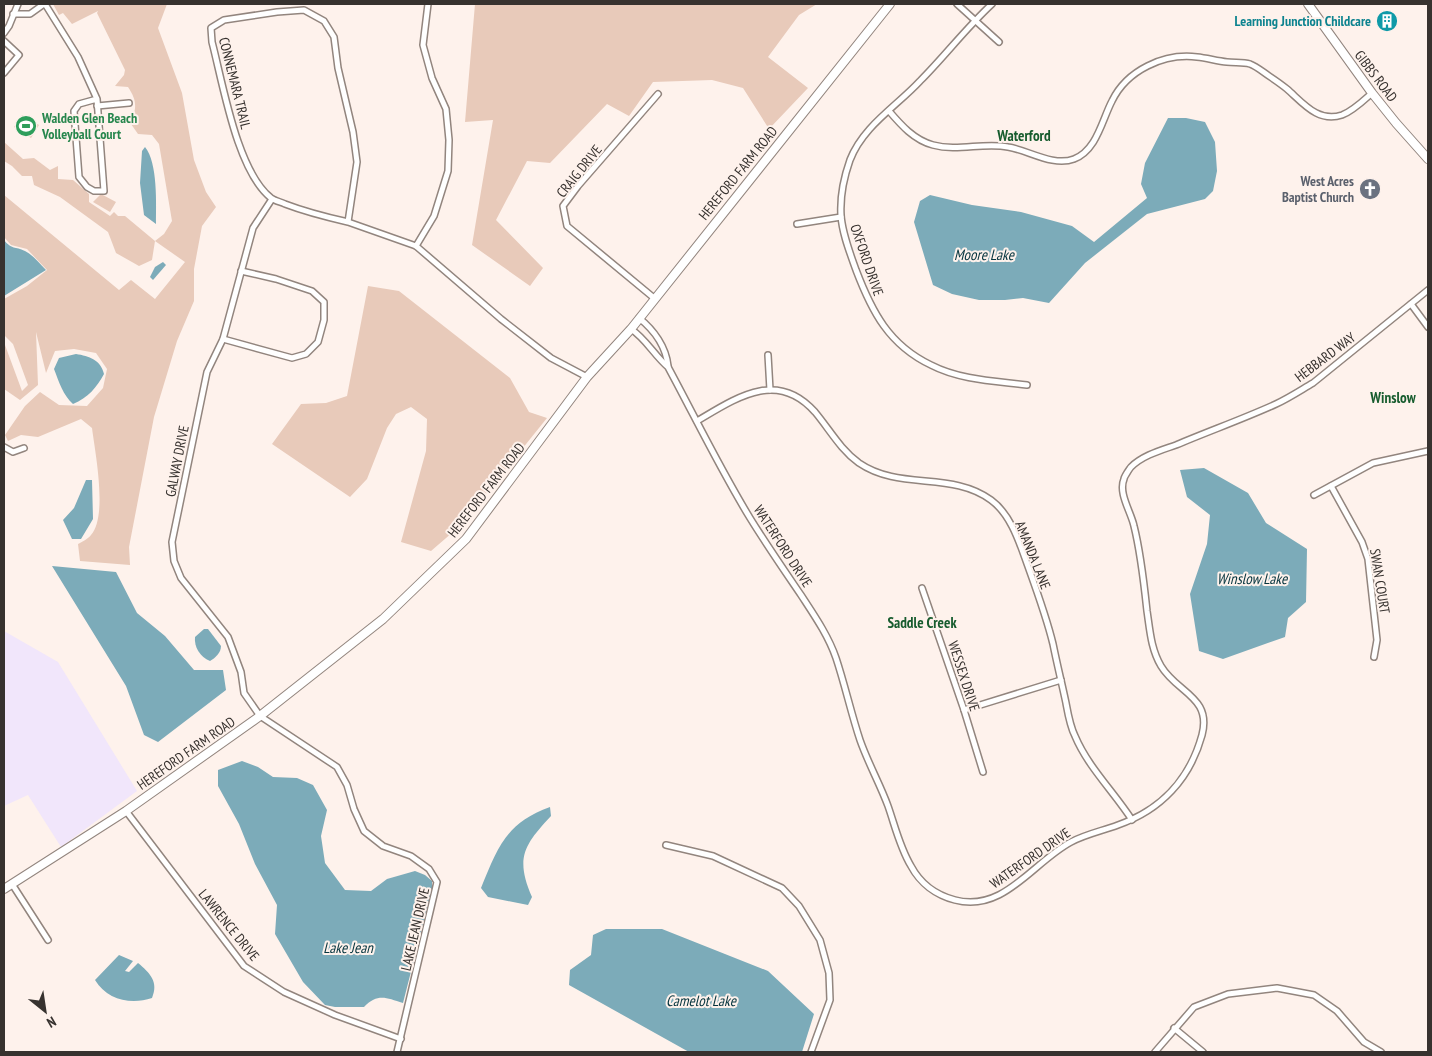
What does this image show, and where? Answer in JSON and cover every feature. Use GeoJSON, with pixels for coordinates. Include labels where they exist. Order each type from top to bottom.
{"type":"FeatureCollection","features":[{"type":"Feature","properties":{"kind":"street"},"geometry":{"type":"LineString","coordinates":[[4,33],[18,4]]}},
{"type":"Feature","properties":{"kind":"street"},"geometry":{"type":"LineString","coordinates":[[14,14],[30,14],[45,4],[78,56],[97,99],[104,190],[94,191],[87,187],[79,177],[74,111],[78,104],[97,99]]}},
{"type":"Feature","properties":{"kind":"street"},"geometry":{"type":"LineString","coordinates":[[416,246],[434,216],[448,171],[449,140],[446,109],[432,78],[422,45],[428,4]]}},
{"type":"Feature","properties":{"kind":"street","name":"HEREFORD FARM ROAD"},"geometry":{"type":"LineString","coordinates":[[4,889],[126,811],[260,716],[383,619],[466,539],[587,377],[631,329],[890,4]]}},
{"type":"Feature","properties":{"kind":"street"},"geometry":{"type":"LineString","coordinates":[[957,4],[999,42]]}},
{"type":"Feature","properties":{"kind":"street","name":"OXFORD DRIVE"},"geometry":{"type":"LineString","coordinates":[[992,4],[974,20],[928,73],[872,127],[860,142],[851,159],[841,198],[841,217],[851,258],[869,302],[878,319],[901,346],[931,366],[950,374],[1027,385]]}},
{"type":"Feature","properties":{"kind":"street","name":"GIBBS ROAD"},"geometry":{"type":"LineString","coordinates":[[1308,4],[1372,93],[1428,159]]}},
{"type":"Feature","properties":{"kind":"street","name":"CONNEMARA TRAIL"},"geometry":{"type":"LineString","coordinates":[[348,222],[357,162],[353,132],[338,68],[334,37],[324,21],[304,10],[224,20],[212,28],[212,42],[235,130],[247,165],[257,182],[272,199],[307,212],[348,222],[416,246],[501,319],[551,358],[587,377]]}},
{"type":"Feature","properties":{"kind":"street"},"geometry":{"type":"LineString","coordinates":[[4,41],[19,55],[4,73]]}},
{"type":"Feature","properties":{"kind":"street"},"geometry":{"type":"LineString","coordinates":[[889,111],[906,131],[932,145],[966,148],[1005,146],[1020,149],[1050,160],[1063,161],[1074,159],[1083,153],[1093,142],[1112,100],[1126,81],[1137,72],[1163,59],[1196,57],[1250,64],[1286,88],[1305,107],[1317,114],[1328,117],[1341,115],[1352,110],[1372,93]]}},
{"type":"Feature","properties":{"kind":"street","name":"CRAIG DRIVE"},"geometry":{"type":"LineString","coordinates":[[654,298],[567,226],[563,206],[658,94]]}},
{"type":"Feature","properties":{"kind":"street"},"geometry":{"type":"LineString","coordinates":[[97,106],[129,103]]}},
{"type":"Feature","properties":{"kind":"street","name":"GALWAY DRIVE"},"geometry":{"type":"LineString","coordinates":[[260,716],[244,693],[240,672],[228,637],[182,578],[174,561],[172,542],[207,372],[223,338],[253,228],[272,199]]}},
{"type":"Feature","properties":{"kind":"street"},"geometry":{"type":"LineString","coordinates":[[797,224],[841,217]]}},
{"type":"Feature","properties":{"kind":"street"},"geometry":{"type":"LineString","coordinates":[[223,338],[292,358],[306,354],[318,342],[324,320],[324,302],[312,291],[276,279],[241,271]]}},
{"type":"Feature","properties":{"kind":"street","name":"HEBBARD WAY"},"geometry":{"type":"LineString","coordinates":[[1225,424],[1275,404],[1313,383],[1428,290]]}},
{"type":"Feature","properties":{"kind":"street"},"geometry":{"type":"LineString","coordinates":[[1411,304],[1428,327]]}},
{"type":"Feature","properties":{"kind":"street","name":"WATERFORD DRIVE"},"geometry":{"type":"LineString","coordinates":[[639,318],[647,324],[662,346],[667,357],[668,367]]}},
{"type":"Feature","properties":{"kind":"street","name":"WATERFORD DRIVE"},"geometry":{"type":"LineString","coordinates":[[631,329],[638,333],[668,367],[750,518],[825,633],[835,655],[861,743],[911,868],[923,883],[938,894],[956,901],[970,903],[987,901],[1002,894],[1062,847],[1080,837],[1132,820],[1147,812],[1175,788],[1189,770],[1203,731],[1204,718],[1201,707],[1171,679],[1154,651],[1149,634],[1135,528],[1122,489],[1123,480],[1132,466],[1143,459],[1225,424]]}},
{"type":"Feature","properties":{"kind":"street"},"geometry":{"type":"LineString","coordinates":[[654,351],[662,346]]}},
{"type":"Feature","properties":{"kind":"street"},"geometry":{"type":"LineString","coordinates":[[768,355],[770,390]]}},
{"type":"Feature","properties":{"kind":"street","name":"AMANDA LANE"},"geometry":{"type":"LineString","coordinates":[[697,421],[746,394],[780,390],[803,400],[847,453],[876,472],[910,481],[949,483],[964,486],[992,501],[1003,512],[1020,546],[1052,642],[1074,734],[1083,752],[1132,820]]}},
{"type":"Feature","properties":{"kind":"street"},"geometry":{"type":"LineString","coordinates":[[4,447],[13,452],[24,448]]}},
{"type":"Feature","properties":{"kind":"street"},"geometry":{"type":"LineString","coordinates":[[1314,495],[1372,463],[1428,451]]}},
{"type":"Feature","properties":{"kind":"street","name":"SWAN COURT"},"geometry":{"type":"LineString","coordinates":[[1331,486],[1362,542],[1368,559],[1377,640],[1374,657]]}},
{"type":"Feature","properties":{"kind":"street","name":"WESSEX DRIVE"},"geometry":{"type":"LineString","coordinates":[[922,588],[983,772]]}},
{"type":"Feature","properties":{"kind":"street"},"geometry":{"type":"LineString","coordinates":[[964,710],[1061,680]]}},
{"type":"Feature","properties":{"kind":"street","name":"LAKE JEAN DRIVE"},"geometry":{"type":"LineString","coordinates":[[260,716],[337,767],[347,785],[354,810],[364,831],[383,846],[411,856],[429,868],[437,882],[397,1052]]}},
{"type":"Feature","properties":{"kind":"street","name":"LAWRENCE DRIVE"},"geometry":{"type":"LineString","coordinates":[[126,811],[244,966],[284,992],[335,1015],[401,1039]]}},
{"type":"Feature","properties":{"kind":"street"},"geometry":{"type":"LineString","coordinates":[[666,845],[713,856],[739,868],[782,888],[798,906],[820,940],[829,973],[830,1000],[811,1052]]}},
{"type":"Feature","properties":{"kind":"street"},"geometry":{"type":"LineString","coordinates":[[12,884],[48,940]]}},
{"type":"Feature","properties":{"kind":"street"},"geometry":{"type":"LineString","coordinates":[[1155,1052],[1194,1007],[1228,994],[1277,988],[1314,995],[1337,1011],[1364,1042],[1381,1052]]}},
{"type":"Feature","properties":{"kind":"street"},"geometry":{"type":"LineString","coordinates":[[1174,1028],[1203,1052]]}},
{"type":"Feature","properties":{"kind":"shaded area"},"geometry":{"type":"Polygon","coordinates":[[[53,4],[167,4],[158,28],[182,93],[194,160],[206,192],[216,207],[202,226],[194,269],[194,301],[177,341],[154,417],[129,547],[130,565],[80,561],[78,544],[91,535],[99,514],[99,483],[92,428],[81,419],[38,437],[21,435],[8,441],[5,435],[25,406],[40,392],[59,405],[87,406],[103,388],[107,369],[96,353],[74,349],[55,351],[46,373],[36,332],[38,385],[20,400],[4,389],[5,345],[22,391],[28,385],[13,344],[4,335],[4,299],[27,286],[47,270],[27,249],[11,245],[4,237],[4,195],[119,290],[131,280],[155,299],[185,262],[155,241],[164,234],[172,221],[159,144],[152,135],[138,134],[131,124],[135,101],[128,87],[115,86],[124,75],[125,70],[97,13],[98,11],[72,24],[63,13],[59,15],[53,4]]]}},
{"type":"Feature","properties":{"kind":"shaded area"},"geometry":{"type":"Polygon","coordinates":[[[475,4],[817,4],[799,15],[768,57],[808,88],[769,129],[743,88],[712,80],[653,82],[629,116],[607,104],[550,163],[527,161],[496,220],[543,268],[530,286],[472,245],[493,120],[465,122],[475,4]]]}},
{"type":"Feature","properties":{"kind":"shaded area","name":"Walden Glen Beach Volleyball Court"},"geometry":{"type":"Polygon","coordinates":[[[22,115],[39,125],[31,138],[14,127],[22,115]]]}},
{"type":"Feature","properties":{"kind":"shaded area"},"geometry":{"type":"Polygon","coordinates":[[[4,142],[23,159],[34,158],[50,170],[58,166],[58,179],[73,180],[89,194],[89,202],[110,216],[114,212],[118,216],[125,216],[155,241],[152,260],[139,266],[116,253],[108,232],[60,197],[34,185],[32,176],[22,176],[4,161],[4,142]]]}},
{"type":"Feature","properties":{"kind":"shaded area"},"geometry":{"type":"Polygon","coordinates":[[[101,194],[116,202],[110,212],[93,202],[101,194]]]}},
{"type":"Feature","properties":{"kind":"shaded area"},"geometry":{"type":"Polygon","coordinates":[[[368,286],[399,291],[510,378],[529,412],[547,418],[460,526],[431,551],[401,542],[426,451],[427,419],[411,407],[396,414],[387,428],[367,479],[350,497],[272,444],[301,404],[326,403],[347,396],[368,286]]]}},
{"type":"Feature","properties":{"kind":"shaded area"},"geometry":{"type":"Polygon","coordinates":[[[4,631],[58,662],[137,791],[61,847],[28,795],[4,806],[4,631]]]}},
{"type":"Feature","properties":{"kind":"water","name":"Moore Lake"},"geometry":{"type":"Polygon","coordinates":[[[1168,118],[1186,118],[1205,122],[1215,142],[1217,171],[1213,191],[1205,199],[1147,214],[1085,263],[1049,303],[1023,298],[979,300],[952,294],[933,285],[914,222],[920,201],[930,195],[972,205],[1021,212],[1072,226],[1094,242],[1147,198],[1141,184],[1145,163],[1168,118]]]}},
{"type":"Feature","properties":{"kind":"water"},"geometry":{"type":"Polygon","coordinates":[[[145,147],[154,173],[156,224],[144,215],[140,183],[142,151],[145,147]]]}},
{"type":"Feature","properties":{"kind":"water"},"geometry":{"type":"Polygon","coordinates":[[[4,240],[12,247],[28,253],[46,270],[4,296],[4,240]]]}},
{"type":"Feature","properties":{"kind":"water"},"geometry":{"type":"Polygon","coordinates":[[[163,262],[166,265],[153,280],[150,277],[155,267],[163,262]]]}},
{"type":"Feature","properties":{"kind":"water"},"geometry":{"type":"Polygon","coordinates":[[[76,354],[97,362],[104,374],[92,392],[73,404],[64,392],[54,369],[59,358],[76,354]]]}},
{"type":"Feature","properties":{"kind":"water","name":"Winslow Lake"},"geometry":{"type":"Polygon","coordinates":[[[1204,468],[1248,493],[1266,523],[1307,549],[1306,602],[1288,618],[1285,637],[1223,659],[1199,651],[1190,594],[1207,544],[1210,515],[1187,497],[1180,470],[1204,468]]]}},
{"type":"Feature","properties":{"kind":"water"},"geometry":{"type":"Polygon","coordinates":[[[86,480],[92,480],[93,519],[81,539],[72,539],[63,520],[74,508],[86,480]]]}},
{"type":"Feature","properties":{"kind":"water"},"geometry":{"type":"Polygon","coordinates":[[[52,566],[116,572],[137,613],[165,636],[194,670],[223,670],[226,690],[158,742],[144,735],[126,686],[52,566]]]}},
{"type":"Feature","properties":{"kind":"water"},"geometry":{"type":"Polygon","coordinates":[[[204,629],[208,629],[221,646],[219,653],[210,661],[198,651],[196,644],[195,637],[204,629]]]}},
{"type":"Feature","properties":{"kind":"water","name":"Lake Jean"},"geometry":{"type":"Polygon","coordinates":[[[242,761],[258,767],[273,777],[297,778],[313,785],[327,810],[321,836],[325,863],[345,890],[371,891],[387,879],[415,871],[425,875],[432,881],[432,888],[420,935],[416,941],[417,948],[403,1003],[378,998],[364,1007],[325,1005],[303,982],[275,934],[277,905],[255,864],[239,824],[218,786],[218,770],[242,761]]]}},
{"type":"Feature","properties":{"kind":"water"},"geometry":{"type":"Polygon","coordinates":[[[550,807],[551,816],[534,835],[525,853],[523,862],[524,872],[532,897],[528,905],[488,897],[481,888],[505,838],[523,821],[535,813],[550,807]]]}},
{"type":"Feature","properties":{"kind":"water","name":"Camelot Lake"},"geometry":{"type":"Polygon","coordinates":[[[606,929],[662,929],[768,971],[814,1014],[802,1052],[689,1052],[569,985],[570,970],[591,955],[593,935],[606,929]]]}},
{"type":"Feature","properties":{"kind":"water"},"geometry":{"type":"Polygon","coordinates":[[[119,955],[133,961],[125,971],[129,972],[138,963],[150,974],[154,983],[152,998],[128,1001],[113,996],[100,987],[95,980],[119,955]]]}},
{"type":"Feature","properties":{"kind":"place","name":"Learning Junction Childcare"},"geometry":{"type":"Point","coordinates":[1387,21]}},
{"type":"Feature","properties":{"kind":"place","name":"Walden Glen Beach Volleyball Court"},"geometry":{"type":"Point","coordinates":[26,126]}},
{"type":"Feature","properties":{"kind":"place","name":"West Acres Baptist Church"},"geometry":{"type":"Point","coordinates":[1370,189]}},
{"type":"Feature","properties":{"kind":"district","name":"Waterford"},"geometry":{"type":"Point","coordinates":[1024,135]}},
{"type":"Feature","properties":{"kind":"district","name":"Winslow"},"geometry":{"type":"Point","coordinates":[1393,397]}},
{"type":"Feature","properties":{"kind":"district","name":"Saddle Creek"},"geometry":{"type":"Point","coordinates":[922,622]}}]}
